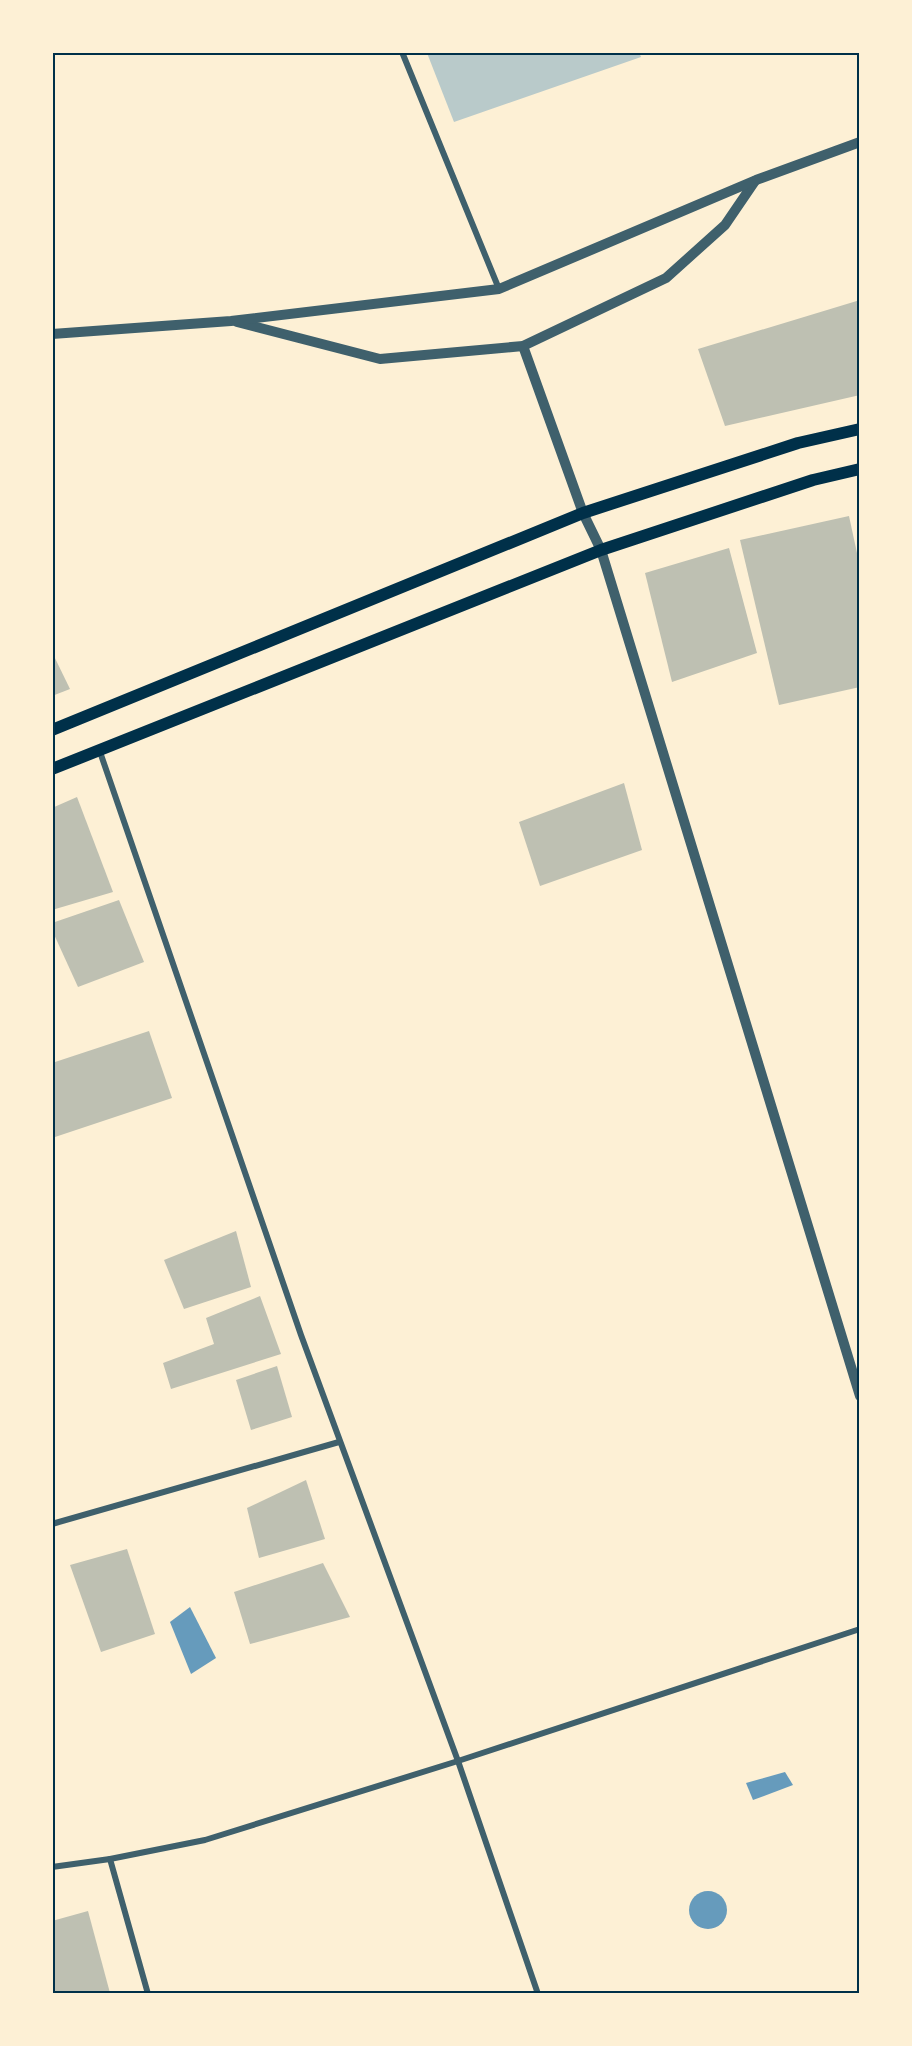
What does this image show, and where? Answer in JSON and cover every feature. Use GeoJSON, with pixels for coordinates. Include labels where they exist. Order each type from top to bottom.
{"type":"FeatureCollection","features":[{"type":"Feature","properties":{"kind":"main road"},"geometry":{"type":"LineString","coordinates":[[52,730],[583,513],[798,443],[860,429]]}},
{"type":"Feature","properties":{"kind":"main road"},"geometry":{"type":"LineString","coordinates":[[52,769],[99,748],[601,550],[813,480],[860,469]]}},
{"type":"Feature","properties":{"kind":"street"},"geometry":{"type":"LineString","coordinates":[[402,52],[499,289]]}},
{"type":"Feature","properties":{"kind":"street"},"geometry":{"type":"LineString","coordinates":[[52,334],[231,321],[499,289],[756,180],[860,142]]}},
{"type":"Feature","properties":{"kind":"street"},"geometry":{"type":"LineString","coordinates":[[231,321],[380,358],[523,346],[666,278],[725,225],[756,180]]}},
{"type":"Feature","properties":{"kind":"street"},"geometry":{"type":"LineString","coordinates":[[523,346],[583,513],[601,550],[860,1396]]}},
{"type":"Feature","properties":{"kind":"street"},"geometry":{"type":"LineString","coordinates":[[99,748],[339,1442],[458,1761],[538,1994]]}},
{"type":"Feature","properties":{"kind":"street"},"geometry":{"type":"LineString","coordinates":[[52,1524],[339,1442]]}},
{"type":"Feature","properties":{"kind":"street"},"geometry":{"type":"LineString","coordinates":[[52,1867],[110,1859],[205,1840],[458,1761],[860,1629]]}},
{"type":"Feature","properties":{"kind":"street"},"geometry":{"type":"LineString","coordinates":[[110,1859],[148,1994]]}},
{"type":"Feature","properties":{"kind":"shaded area"},"geometry":{"type":"Polygon","coordinates":[[[639,52],[641,57],[454,122],[427,53],[639,52]]]}},
{"type":"Feature","properties":{"kind":"water"},"geometry":{"type":"Polygon","coordinates":[[[190,1607],[216,1658],[191,1674],[170,1622],[190,1607]]]}},
{"type":"Feature","properties":{"kind":"water"},"geometry":{"type":"Polygon","coordinates":[[[785,1772],[793,1785],[753,1800],[746,1783],[785,1772]]]}},
{"type":"Feature","properties":{"kind":"water"},"geometry":{"type":"Polygon","coordinates":[[[708,1891],[722,1896],[727,1910],[722,1924],[708,1929],[694,1924],[689,1910],[694,1896],[708,1891]]]}},
{"type":"Feature","properties":{"kind":"building"},"geometry":{"type":"Polygon","coordinates":[[[860,300],[860,395],[725,426],[698,349],[860,300]]]}},
{"type":"Feature","properties":{"kind":"building"},"geometry":{"type":"Polygon","coordinates":[[[849,516],[860,567],[860,687],[779,705],[740,540],[849,516]]]}},
{"type":"Feature","properties":{"kind":"building"},"geometry":{"type":"Polygon","coordinates":[[[729,548],[757,653],[672,682],[645,573],[729,548]]]}},
{"type":"Feature","properties":{"kind":"building"},"geometry":{"type":"Polygon","coordinates":[[[52,652],[70,689],[52,696],[52,652]]]}},
{"type":"Feature","properties":{"kind":"building"},"geometry":{"type":"Polygon","coordinates":[[[624,783],[642,850],[540,886],[519,822],[624,783]]]}},
{"type":"Feature","properties":{"kind":"building"},"geometry":{"type":"Polygon","coordinates":[[[77,797],[113,892],[52,910],[52,808],[77,797]]]}},
{"type":"Feature","properties":{"kind":"building"},"geometry":{"type":"Polygon","coordinates":[[[119,900],[144,962],[78,987],[52,930],[52,923],[119,900]]]}},
{"type":"Feature","properties":{"kind":"building"},"geometry":{"type":"Polygon","coordinates":[[[149,1031],[172,1098],[52,1138],[52,1063],[149,1031]]]}},
{"type":"Feature","properties":{"kind":"building"},"geometry":{"type":"Polygon","coordinates":[[[236,1231],[251,1287],[184,1309],[164,1260],[236,1231]]]}},
{"type":"Feature","properties":{"kind":"building"},"geometry":{"type":"Polygon","coordinates":[[[260,1296],[281,1354],[171,1389],[163,1363],[214,1344],[206,1318],[260,1296]]]}},
{"type":"Feature","properties":{"kind":"building"},"geometry":{"type":"Polygon","coordinates":[[[277,1366],[292,1417],[251,1430],[236,1380],[277,1366]]]}},
{"type":"Feature","properties":{"kind":"building"},"geometry":{"type":"Polygon","coordinates":[[[306,1480],[325,1539],[259,1558],[247,1508],[306,1480]]]}},
{"type":"Feature","properties":{"kind":"building"},"geometry":{"type":"Polygon","coordinates":[[[127,1549],[155,1634],[101,1652],[70,1565],[127,1549]]]}},
{"type":"Feature","properties":{"kind":"building"},"geometry":{"type":"Polygon","coordinates":[[[323,1563],[350,1617],[250,1644],[234,1592],[323,1563]]]}},
{"type":"Feature","properties":{"kind":"building"},"geometry":{"type":"Polygon","coordinates":[[[88,1911],[110,1993],[52,1994],[52,1921],[88,1911]]]}}]}
